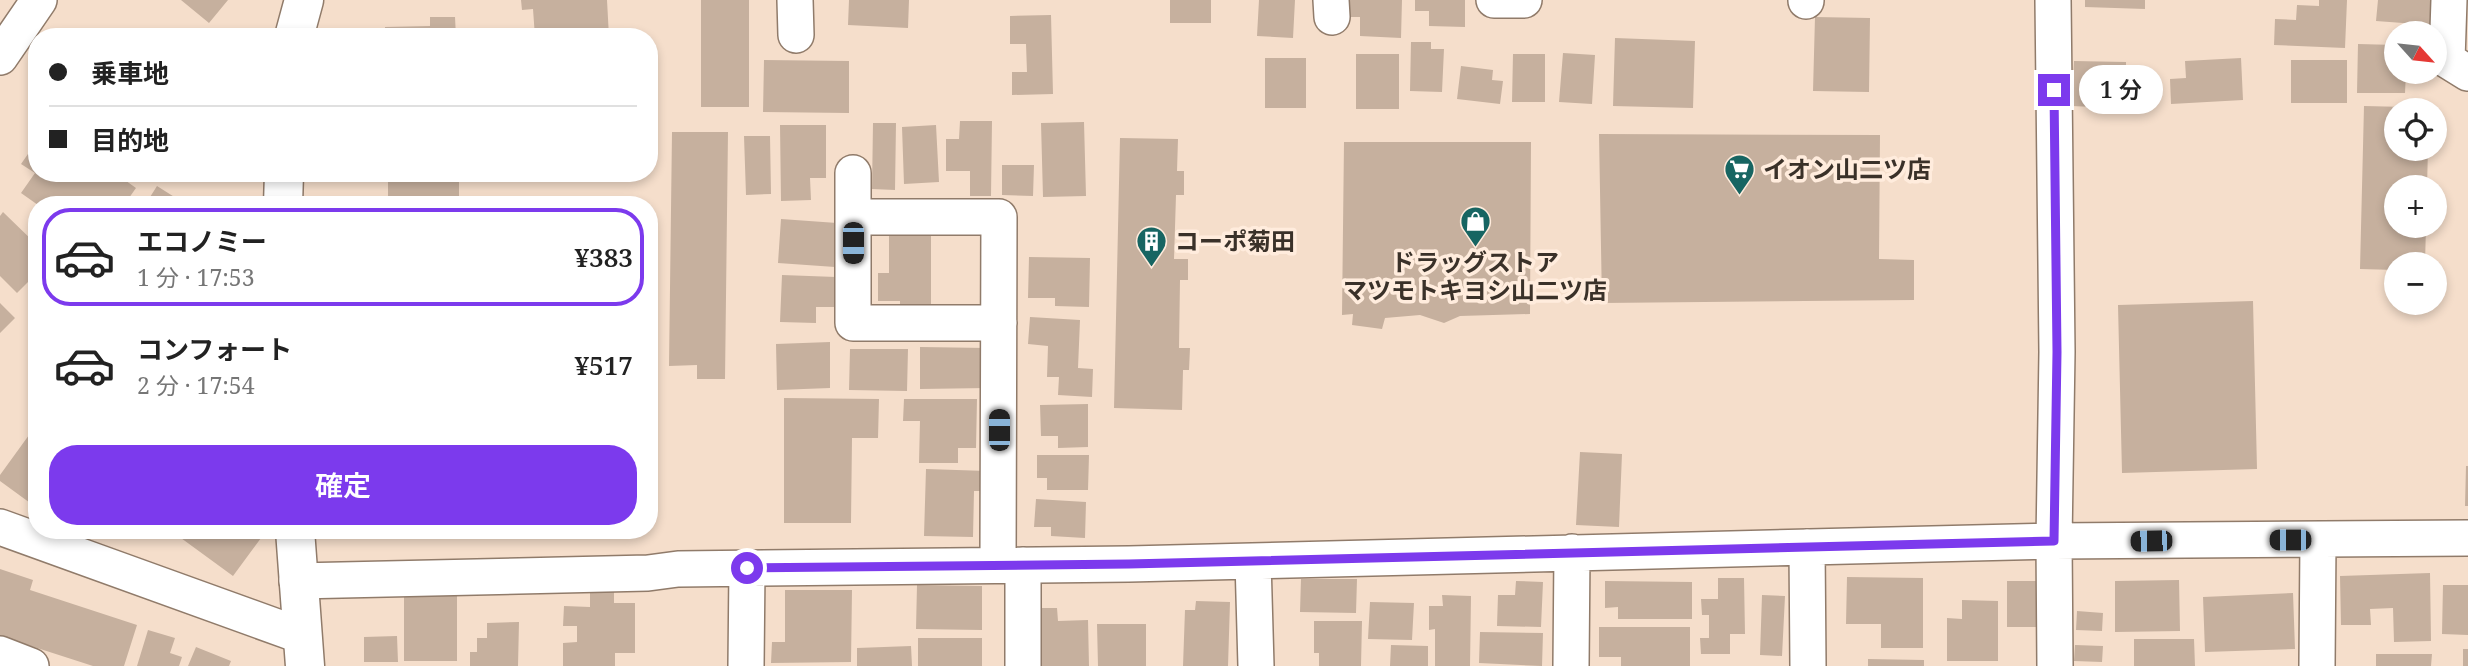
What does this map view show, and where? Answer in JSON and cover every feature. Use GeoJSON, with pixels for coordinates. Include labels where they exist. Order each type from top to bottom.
{"type":"FeatureCollection","features":[{"type":"Feature","properties":{"kind":"street"},"geometry":{"type":"LineString","coordinates":[[0,57],[39,0]]}},
{"type":"Feature","properties":{"kind":"street"},"geometry":{"type":"LineString","coordinates":[[296,28],[304,0]]}},
{"type":"Feature","properties":{"kind":"street"},"geometry":{"type":"LineString","coordinates":[[795,0],[796,35]]}},
{"type":"Feature","properties":{"kind":"street"},"geometry":{"type":"LineString","coordinates":[[1494,0],[1524,0]]}},
{"type":"Feature","properties":{"kind":"street"},"geometry":{"type":"LineString","coordinates":[[2053,0],[2057,339],[2055,666]]}},
{"type":"Feature","properties":{"kind":"street"},"geometry":{"type":"LineString","coordinates":[[2449,0],[2447,60],[2468,73]]}},
{"type":"Feature","properties":{"kind":"street"},"geometry":{"type":"LineString","coordinates":[[853,173],[853,323],[999,323]]}},
{"type":"Feature","properties":{"kind":"street"},"geometry":{"type":"LineString","coordinates":[[853,217],[999,217],[999,323],[1010,565],[1023,666]]}},
{"type":"Feature","properties":{"kind":"street"},"geometry":{"type":"LineString","coordinates":[[0,527],[28,538]]}},
{"type":"Feature","properties":{"kind":"street"},"geometry":{"type":"LineString","coordinates":[[297,581],[648,573],[678,569],[1253,561],[2054,541],[2468,538]]}},
{"type":"Feature","properties":{"kind":"street"},"geometry":{"type":"LineString","coordinates":[[29,539],[303,651],[295,539]]}},
{"type":"Feature","properties":{"kind":"street"},"geometry":{"type":"LineString","coordinates":[[2317,666],[2318,540]]}},
{"type":"Feature","properties":{"kind":"street"},"geometry":{"type":"LineString","coordinates":[[1807,547],[1808,666]]}},
{"type":"Feature","properties":{"kind":"street"},"geometry":{"type":"LineString","coordinates":[[1571,666],[1573,552]]}},
{"type":"Feature","properties":{"kind":"street"},"geometry":{"type":"LineString","coordinates":[[1253,561],[1256,666]]}},
{"type":"Feature","properties":{"kind":"street"},"geometry":{"type":"LineString","coordinates":[[746,666],[747,568]]}},
{"type":"Feature","properties":{"kind":"street"},"geometry":{"type":"LineString","coordinates":[[0,654],[31,666]]}},
{"type":"Feature","properties":{"kind":"building"},"geometry":{"type":"Polygon","coordinates":[[[181,0],[228,0],[209,23],[181,0]]]}},
{"type":"Feature","properties":{"kind":"building"},"geometry":{"type":"Polygon","coordinates":[[[521,0],[607,0],[609,28],[534,28],[533,9],[522,10],[521,0]]]}},
{"type":"Feature","properties":{"kind":"building"},"geometry":{"type":"Polygon","coordinates":[[[701,0],[749,0],[749,107],[701,107],[701,0]]]}},
{"type":"Feature","properties":{"kind":"building"},"geometry":{"type":"Polygon","coordinates":[[[849,0],[909,0],[908,28],[848,25],[849,0]]]}},
{"type":"Feature","properties":{"kind":"building"},"geometry":{"type":"Polygon","coordinates":[[[1170,0],[1211,0],[1211,23],[1170,23],[1170,0]]]}},
{"type":"Feature","properties":{"kind":"building"},"geometry":{"type":"Polygon","coordinates":[[[1259,0],[1295,0],[1293,38],[1257,36],[1259,0]]]}},
{"type":"Feature","properties":{"kind":"building"},"geometry":{"type":"Polygon","coordinates":[[[1339,0],[1402,0],[1401,38],[1360,36],[1360,17],[1339,17],[1339,0]]]}},
{"type":"Feature","properties":{"kind":"building"},"geometry":{"type":"Polygon","coordinates":[[[1415,0],[1465,0],[1465,27],[1429,26],[1429,11],[1415,11],[1415,0]]]}},
{"type":"Feature","properties":{"kind":"building"},"geometry":{"type":"Polygon","coordinates":[[[2085,0],[2145,0],[2145,9],[2085,7],[2085,0]]]}},
{"type":"Feature","properties":{"kind":"building"},"geometry":{"type":"Polygon","coordinates":[[[2319,0],[2347,0],[2345,48],[2274,45],[2275,19],[2296,20],[2297,5],[2319,6],[2319,0]]]}},
{"type":"Feature","properties":{"kind":"building"},"geometry":{"type":"Polygon","coordinates":[[[2378,0],[2432,0],[2430,21],[2376,21],[2378,0]]]}},
{"type":"Feature","properties":{"kind":"building"},"geometry":{"type":"Polygon","coordinates":[[[1051,15],[1053,94],[1012,95],[1012,72],[1027,72],[1026,44],[1010,44],[1010,16],[1051,15]]]}},
{"type":"Feature","properties":{"kind":"building"},"geometry":{"type":"Polygon","coordinates":[[[430,17],[455,17],[456,28],[385,28],[385,27],[430,26],[430,17]]]}},
{"type":"Feature","properties":{"kind":"building"},"geometry":{"type":"Polygon","coordinates":[[[1815,17],[1870,18],[1869,92],[1813,91],[1815,17]]]}},
{"type":"Feature","properties":{"kind":"building"},"geometry":{"type":"Polygon","coordinates":[[[1615,38],[1695,41],[1693,108],[1613,106],[1615,38]]]}},
{"type":"Feature","properties":{"kind":"building"},"geometry":{"type":"Polygon","coordinates":[[[1411,42],[1431,42],[1431,49],[1444,49],[1442,92],[1410,91],[1411,42]]]}},
{"type":"Feature","properties":{"kind":"building"},"geometry":{"type":"Polygon","coordinates":[[[2358,44],[2384,45],[2384,84],[2405,84],[2405,93],[2357,93],[2358,44]]]}},
{"type":"Feature","properties":{"kind":"building"},"geometry":{"type":"Polygon","coordinates":[[[1563,53],[1595,55],[1592,104],[1559,102],[1563,53]]]}},
{"type":"Feature","properties":{"kind":"building"},"geometry":{"type":"Polygon","coordinates":[[[1356,54],[1399,54],[1399,109],[1356,109],[1356,54]]]}},
{"type":"Feature","properties":{"kind":"building"},"geometry":{"type":"Polygon","coordinates":[[[1513,54],[1545,54],[1545,102],[1512,102],[1513,54]]]}},
{"type":"Feature","properties":{"kind":"building"},"geometry":{"type":"Polygon","coordinates":[[[1265,58],[1306,58],[1306,108],[1265,108],[1265,58]]]}},
{"type":"Feature","properties":{"kind":"building"},"geometry":{"type":"Polygon","coordinates":[[[2241,58],[2243,100],[2171,104],[2170,79],[2186,78],[2185,61],[2241,58]]]}},
{"type":"Feature","properties":{"kind":"building"},"geometry":{"type":"Polygon","coordinates":[[[764,60],[849,61],[849,113],[763,112],[764,60]]]}},
{"type":"Feature","properties":{"kind":"building"},"geometry":{"type":"Polygon","coordinates":[[[2291,60],[2347,60],[2347,103],[2291,103],[2291,60]]]}},
{"type":"Feature","properties":{"kind":"building"},"geometry":{"type":"Polygon","coordinates":[[[2074,61],[2126,62],[2126,79],[2144,80],[2143,103],[2108,102],[2109,92],[2093,92],[2093,107],[2072,106],[2074,61]]]}},
{"type":"Feature","properties":{"kind":"building"},"geometry":{"type":"Polygon","coordinates":[[[1461,66],[1493,70],[1492,80],[1503,81],[1500,104],[1457,99],[1461,66]]]}},
{"type":"Feature","properties":{"kind":"building"},"geometry":{"type":"Polygon","coordinates":[[[2364,106],[2384,106],[2384,161],[2428,161],[2427,175],[2384,175],[2384,238],[2426,238],[2425,252],[2384,252],[2384,270],[2360,269],[2364,106]]]}},
{"type":"Feature","properties":{"kind":"building"},"geometry":{"type":"Polygon","coordinates":[[[960,121],[992,121],[991,196],[970,196],[970,171],[946,171],[946,139],[959,139],[960,121]]]}},
{"type":"Feature","properties":{"kind":"building"},"geometry":{"type":"Polygon","coordinates":[[[1084,122],[1086,196],[1043,197],[1041,123],[1084,122]]]}},
{"type":"Feature","properties":{"kind":"building"},"geometry":{"type":"Polygon","coordinates":[[[873,123],[896,123],[895,190],[872,189],[873,123]]]}},
{"type":"Feature","properties":{"kind":"building"},"geometry":{"type":"Polygon","coordinates":[[[780,125],[826,125],[826,178],[810,178],[811,200],[781,201],[780,125]]]}},
{"type":"Feature","properties":{"kind":"building"},"geometry":{"type":"Polygon","coordinates":[[[936,125],[939,182],[904,184],[902,127],[936,125]]]}},
{"type":"Feature","properties":{"kind":"building"},"geometry":{"type":"Polygon","coordinates":[[[672,132],[728,132],[725,379],[697,379],[697,365],[669,366],[672,132]]]}},
{"type":"Feature","properties":{"kind":"building","name":"イオン山二ツ店"},"geometry":{"type":"Polygon","coordinates":[[[1599,134],[1880,135],[1879,259],[1914,260],[1914,300],[1602,303],[1599,134]]]}},
{"type":"Feature","properties":{"kind":"building"},"geometry":{"type":"Polygon","coordinates":[[[744,136],[770,136],[771,194],[746,195],[744,136]]]}},
{"type":"Feature","properties":{"kind":"building","name":"コーポ菊田"},"geometry":{"type":"Polygon","coordinates":[[[1120,138],[1178,139],[1177,171],[1184,171],[1184,195],[1176,195],[1174,259],[1188,259],[1188,280],[1180,280],[1179,348],[1190,348],[1189,370],[1183,370],[1182,410],[1114,408],[1120,138]]]}},
{"type":"Feature","properties":{"kind":"building"},"geometry":{"type":"Polygon","coordinates":[[[1344,142],[1531,142],[1530,314],[1460,316],[1444,323],[1420,315],[1385,318],[1382,329],[1352,325],[1353,314],[1342,315],[1344,142]]]}},
{"type":"Feature","properties":{"kind":"building"},"geometry":{"type":"Polygon","coordinates":[[[28,154],[28,168],[21,164],[28,154]]]}},
{"type":"Feature","properties":{"kind":"building"},"geometry":{"type":"Polygon","coordinates":[[[1002,165],[1034,165],[1033,196],[1002,195],[1002,165]]]}},
{"type":"Feature","properties":{"kind":"building"},"geometry":{"type":"Polygon","coordinates":[[[29,182],[128,182],[136,188],[130,196],[28,198],[21,193],[29,182]]]}},
{"type":"Feature","properties":{"kind":"building"},"geometry":{"type":"Polygon","coordinates":[[[388,182],[459,182],[459,196],[388,196],[388,182]]]}},
{"type":"Feature","properties":{"kind":"building"},"geometry":{"type":"Polygon","coordinates":[[[157,186],[173,196],[151,196],[157,186]]]}},
{"type":"Feature","properties":{"kind":"building"},"geometry":{"type":"Polygon","coordinates":[[[3,212],[28,236],[28,282],[17,293],[0,276],[0,216],[3,212]]]}},
{"type":"Feature","properties":{"kind":"building"},"geometry":{"type":"Polygon","coordinates":[[[781,219],[837,223],[835,267],[778,263],[781,219]]]}},
{"type":"Feature","properties":{"kind":"building"},"geometry":{"type":"Polygon","coordinates":[[[889,234],[931,235],[931,310],[900,310],[900,301],[878,301],[878,273],[889,273],[889,234]]]}},
{"type":"Feature","properties":{"kind":"building"},"geometry":{"type":"Polygon","coordinates":[[[1029,257],[1090,258],[1089,307],[1055,306],[1055,298],[1028,298],[1029,257]]]}},
{"type":"Feature","properties":{"kind":"building"},"geometry":{"type":"Polygon","coordinates":[[[782,275],[836,277],[835,307],[816,307],[816,323],[780,322],[782,275]]]}},
{"type":"Feature","properties":{"kind":"building"},"geometry":{"type":"Polygon","coordinates":[[[2253,301],[2257,469],[2122,473],[2118,305],[2253,301]]]}},
{"type":"Feature","properties":{"kind":"building"},"geometry":{"type":"Polygon","coordinates":[[[0,303],[15,318],[0,333],[0,303]]]}},
{"type":"Feature","properties":{"kind":"building"},"geometry":{"type":"Polygon","coordinates":[[[1030,317],[1080,320],[1078,368],[1093,369],[1092,397],[1058,395],[1059,377],[1047,377],[1048,346],[1028,344],[1030,317]]]}},
{"type":"Feature","properties":{"kind":"building"},"geometry":{"type":"Polygon","coordinates":[[[830,342],[830,388],[777,390],[776,344],[830,342]]]}},
{"type":"Feature","properties":{"kind":"building"},"geometry":{"type":"Polygon","coordinates":[[[920,347],[987,348],[987,388],[920,389],[920,347]]]}},
{"type":"Feature","properties":{"kind":"building"},"geometry":{"type":"Polygon","coordinates":[[[850,349],[908,349],[907,391],[849,390],[850,349]]]}},
{"type":"Feature","properties":{"kind":"building"},"geometry":{"type":"Polygon","coordinates":[[[784,398],[879,399],[878,438],[852,438],[851,523],[784,523],[784,398]]]}},
{"type":"Feature","properties":{"kind":"building"},"geometry":{"type":"Polygon","coordinates":[[[904,399],[977,399],[976,448],[958,448],[958,463],[919,463],[920,421],[903,421],[904,399]]]}},
{"type":"Feature","properties":{"kind":"building"},"geometry":{"type":"Polygon","coordinates":[[[1088,404],[1088,447],[1058,448],[1058,436],[1041,436],[1040,405],[1088,404]]]}},
{"type":"Feature","properties":{"kind":"building"},"geometry":{"type":"Polygon","coordinates":[[[28,436],[28,501],[0,481],[0,475],[28,436]]]}},
{"type":"Feature","properties":{"kind":"building"},"geometry":{"type":"Polygon","coordinates":[[[1580,452],[1622,454],[1619,527],[1576,525],[1580,452]]]}},
{"type":"Feature","properties":{"kind":"building"},"geometry":{"type":"Polygon","coordinates":[[[1037,455],[1089,455],[1088,490],[1047,490],[1047,478],[1037,478],[1037,455]]]}},
{"type":"Feature","properties":{"kind":"building"},"geometry":{"type":"Polygon","coordinates":[[[2468,466],[2468,506],[2465,506],[2468,466]]]}},
{"type":"Feature","properties":{"kind":"building"},"geometry":{"type":"Polygon","coordinates":[[[926,469],[987,471],[986,491],[974,491],[973,537],[924,536],[926,469]]]}},
{"type":"Feature","properties":{"kind":"building"},"geometry":{"type":"Polygon","coordinates":[[[1036,499],[1086,502],[1085,538],[1051,536],[1051,527],[1034,527],[1036,499]]]}},
{"type":"Feature","properties":{"kind":"building"},"geometry":{"type":"Polygon","coordinates":[[[182,539],[260,539],[233,576],[182,539]]]}},
{"type":"Feature","properties":{"kind":"building"},"geometry":{"type":"Polygon","coordinates":[[[0,569],[33,580],[30,590],[137,625],[124,666],[93,666],[0,636],[0,569]]]}},
{"type":"Feature","properties":{"kind":"building"},"geometry":{"type":"Polygon","coordinates":[[[2430,573],[2431,641],[2394,642],[2393,608],[2370,609],[2371,625],[2341,625],[2340,576],[2430,573]]]}},
{"type":"Feature","properties":{"kind":"building"},"geometry":{"type":"Polygon","coordinates":[[[1847,577],[1923,578],[1923,648],[1881,648],[1881,624],[1846,624],[1847,577]]]}},
{"type":"Feature","properties":{"kind":"building"},"geometry":{"type":"Polygon","coordinates":[[[1718,578],[1744,578],[1745,634],[1730,634],[1730,654],[1701,654],[1700,638],[1709,638],[1709,615],[1702,615],[1701,599],[1718,599],[1718,578]]]}},
{"type":"Feature","properties":{"kind":"building"},"geometry":{"type":"Polygon","coordinates":[[[1301,579],[1357,579],[1356,613],[1300,612],[1301,579]]]}},
{"type":"Feature","properties":{"kind":"building"},"geometry":{"type":"Polygon","coordinates":[[[2179,580],[2180,631],[2115,632],[2115,581],[2179,580]]]}},
{"type":"Feature","properties":{"kind":"building"},"geometry":{"type":"Polygon","coordinates":[[[1516,581],[1543,582],[1541,627],[1497,626],[1498,595],[1515,595],[1516,581]]]}},
{"type":"Feature","properties":{"kind":"building"},"geometry":{"type":"Polygon","coordinates":[[[1605,581],[1692,582],[1692,619],[1618,619],[1618,607],[1605,608],[1605,581]]]}},
{"type":"Feature","properties":{"kind":"building"},"geometry":{"type":"Polygon","coordinates":[[[2007,581],[2037,581],[2037,627],[2007,627],[2007,581]]]}},
{"type":"Feature","properties":{"kind":"building"},"geometry":{"type":"Polygon","coordinates":[[[917,585],[982,586],[982,630],[916,629],[917,585]]]}},
{"type":"Feature","properties":{"kind":"building"},"geometry":{"type":"Polygon","coordinates":[[[2443,585],[2468,585],[2468,635],[2442,634],[2443,585]]]}},
{"type":"Feature","properties":{"kind":"building"},"geometry":{"type":"Polygon","coordinates":[[[590,589],[614,589],[614,603],[635,603],[635,653],[615,653],[615,666],[563,666],[563,643],[577,642],[577,626],[563,626],[564,606],[590,607],[590,589]]]}},
{"type":"Feature","properties":{"kind":"building"},"geometry":{"type":"Polygon","coordinates":[[[785,590],[852,590],[851,662],[771,663],[772,642],[785,642],[785,590]]]}},
{"type":"Feature","properties":{"kind":"building"},"geometry":{"type":"Polygon","coordinates":[[[404,591],[457,592],[457,661],[404,661],[404,591]]]}},
{"type":"Feature","properties":{"kind":"building"},"geometry":{"type":"Polygon","coordinates":[[[2293,593],[2295,649],[2205,652],[2203,597],[2293,593]]]}},
{"type":"Feature","properties":{"kind":"building"},"geometry":{"type":"Polygon","coordinates":[[[1442,595],[1471,596],[1470,666],[1435,666],[1435,629],[1429,630],[1429,606],[1443,606],[1442,595]]]}},
{"type":"Feature","properties":{"kind":"building"},"geometry":{"type":"Polygon","coordinates":[[[1762,595],[1785,596],[1782,656],[1760,655],[1762,595]]]}},
{"type":"Feature","properties":{"kind":"building"},"geometry":{"type":"Polygon","coordinates":[[[1962,600],[1998,601],[1998,661],[1947,661],[1947,618],[1962,619],[1962,600]]]}},
{"type":"Feature","properties":{"kind":"building"},"geometry":{"type":"Polygon","coordinates":[[[1196,601],[1230,602],[1228,666],[1183,666],[1185,610],[1195,610],[1196,601]]]}},
{"type":"Feature","properties":{"kind":"building"},"geometry":{"type":"Polygon","coordinates":[[[1370,602],[1414,603],[1412,640],[1368,639],[1370,602]]]}},
{"type":"Feature","properties":{"kind":"building"},"geometry":{"type":"Polygon","coordinates":[[[1037,608],[1057,608],[1058,621],[1088,620],[1089,666],[1037,666],[1037,608]]]}},
{"type":"Feature","properties":{"kind":"building"},"geometry":{"type":"Polygon","coordinates":[[[2077,611],[2103,613],[2102,631],[2076,630],[2077,611]]]}},
{"type":"Feature","properties":{"kind":"building"},"geometry":{"type":"Polygon","coordinates":[[[1314,621],[1362,621],[1361,666],[1319,666],[1319,653],[1314,653],[1314,621]]]}},
{"type":"Feature","properties":{"kind":"building"},"geometry":{"type":"Polygon","coordinates":[[[519,622],[518,666],[470,666],[470,652],[477,652],[477,638],[487,638],[487,623],[519,622]]]}},
{"type":"Feature","properties":{"kind":"building"},"geometry":{"type":"Polygon","coordinates":[[[1097,624],[1146,624],[1146,666],[1098,666],[1097,624]]]}},
{"type":"Feature","properties":{"kind":"building"},"geometry":{"type":"Polygon","coordinates":[[[1599,627],[1690,627],[1690,666],[1621,666],[1621,657],[1599,657],[1599,627]]]}},
{"type":"Feature","properties":{"kind":"building"},"geometry":{"type":"Polygon","coordinates":[[[148,630],[175,638],[170,653],[182,657],[179,666],[137,666],[148,630]]]}},
{"type":"Feature","properties":{"kind":"building"},"geometry":{"type":"Polygon","coordinates":[[[1480,632],[1543,633],[1542,666],[1479,663],[1480,632]]]}},
{"type":"Feature","properties":{"kind":"building"},"geometry":{"type":"Polygon","coordinates":[[[397,636],[398,662],[364,662],[364,637],[397,636]]]}},
{"type":"Feature","properties":{"kind":"building"},"geometry":{"type":"Polygon","coordinates":[[[918,638],[982,638],[982,666],[918,666],[918,638]]]}},
{"type":"Feature","properties":{"kind":"building"},"geometry":{"type":"Polygon","coordinates":[[[2134,639],[2194,639],[2195,666],[2134,666],[2134,639]]]}},
{"type":"Feature","properties":{"kind":"building"},"geometry":{"type":"Polygon","coordinates":[[[1391,645],[1428,646],[1428,666],[1390,666],[1391,645]]]}},
{"type":"Feature","properties":{"kind":"building"},"geometry":{"type":"Polygon","coordinates":[[[2075,645],[2103,646],[2102,662],[2074,661],[2075,645]]]}},
{"type":"Feature","properties":{"kind":"building"},"geometry":{"type":"Polygon","coordinates":[[[911,646],[912,666],[857,666],[857,648],[911,646]]]}},
{"type":"Feature","properties":{"kind":"building"},"geometry":{"type":"Polygon","coordinates":[[[196,647],[231,661],[229,666],[188,666],[196,647]]]}},
{"type":"Feature","properties":{"kind":"building"},"geometry":{"type":"Polygon","coordinates":[[[2463,649],[2468,649],[2468,666],[2463,666],[2463,649]]]}},
{"type":"Feature","properties":{"kind":"building"},"geometry":{"type":"Polygon","coordinates":[[[2376,654],[2432,654],[2431,666],[2376,666],[2376,654]]]}},
{"type":"Feature","properties":{"kind":"building"},"geometry":{"type":"Polygon","coordinates":[[[1868,659],[1924,660],[1924,666],[1868,666],[1868,659]]]}},
{"type":"Feature","properties":{"kind":"place","name":"イオン山二ツ店"},"geometry":{"type":"Point","coordinates":[1740,197]}},
{"type":"Feature","properties":{"kind":"place","name":"ドラッグストア マツモトキヨシ山二ツ店"},"geometry":{"type":"Point","coordinates":[1475,248]}},
{"type":"Feature","properties":{"kind":"place","name":"コーポ菊田"},"geometry":{"type":"Point","coordinates":[1152,269]}},
{"type":"Feature","properties":{"kind":"route"},"geometry":{"type":"LineString","coordinates":[[747,568],[1129,564],[2054,541],[2057,352],[2054,90]]}}]}
